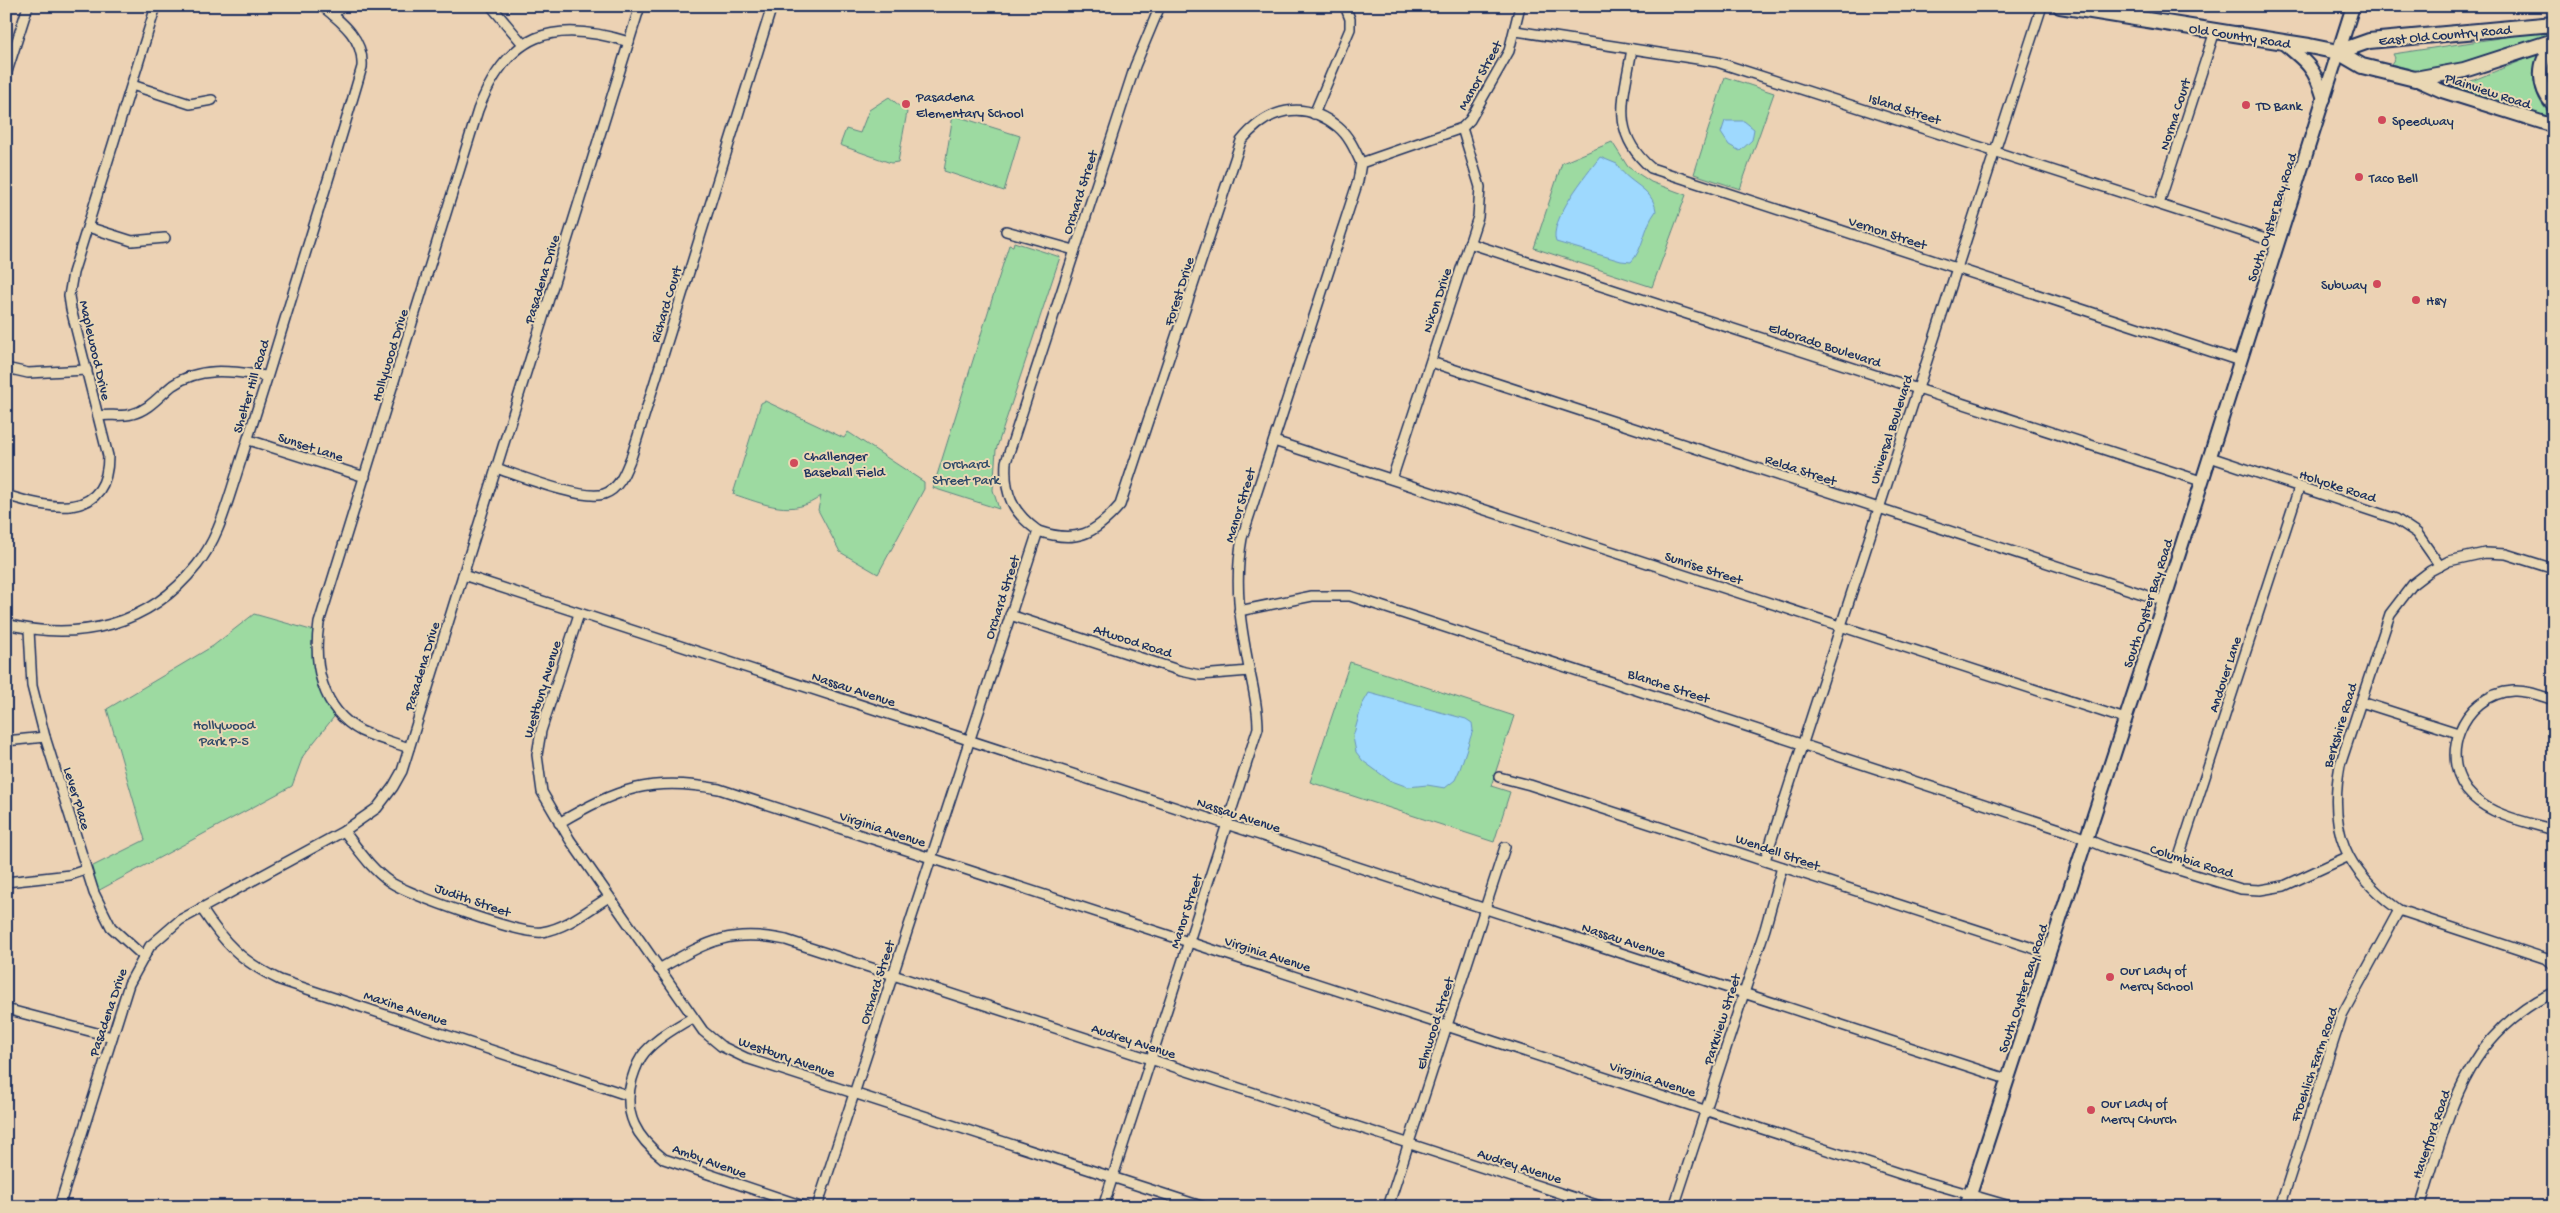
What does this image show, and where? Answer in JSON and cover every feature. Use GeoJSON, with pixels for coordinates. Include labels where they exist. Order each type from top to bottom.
{"type":"FeatureCollection","features":[{"type":"Feature","properties":{"kind":"main road","name":"South Oyster Bay Road"},"geometry":{"type":"LineString","coordinates":[[1968,1201],[2164,601],[2353,6]]}},
{"type":"Feature","properties":{"kind":"main road","name":"Old Country Road"},"geometry":{"type":"LineString","coordinates":[[2066,7],[2338,52],[2362,66],[2415,79]]}},
{"type":"Feature","properties":{"kind":"main road","name":"East Old Country Road"},"geometry":{"type":"LineString","coordinates":[[2338,52],[2369,41],[2554,24]]}},
{"type":"Feature","properties":{"kind":"main road","name":"East Old Country Road"},"geometry":{"type":"LineString","coordinates":[[2415,79],[2464,70],[2554,41]]}},
{"type":"Feature","properties":{"kind":"main road"},"geometry":{"type":"LineString","coordinates":[[2282,42],[2301,58],[2317,76],[2324,99]]}},
{"type":"Feature","properties":{"kind":"main road"},"geometry":{"type":"LineString","coordinates":[[2554,45],[2543,60],[2541,78],[2544,94],[2554,106]]}},
{"type":"Feature","properties":{"kind":"main road","name":"Plainview Road"},"geometry":{"type":"LineString","coordinates":[[2415,79],[2442,91],[2554,126]]}},
{"type":"Feature","properties":{"kind":"street"},"geometry":{"type":"LineString","coordinates":[[6,75],[28,6]]}},
{"type":"Feature","properties":{"kind":"street","name":"Maplewood Drive"},"geometry":{"type":"LineString","coordinates":[[6,496],[40,506],[65,508],[80,504],[98,491],[108,469],[108,456],[70,296],[73,273],[156,6]]}},
{"type":"Feature","properties":{"kind":"street","name":"Shelter Hill Road"},"geometry":{"type":"LineString","coordinates":[[6,624],[29,630],[74,632],[101,628],[138,614],[175,589],[197,565],[217,532],[248,440],[362,67],[363,55],[358,42],[345,25],[322,6]]}},
{"type":"Feature","properties":{"kind":"street"},"geometry":{"type":"LineString","coordinates":[[332,14],[342,6]]}},
{"type":"Feature","properties":{"kind":"street"},"geometry":{"type":"LineString","coordinates":[[491,6],[524,44]]}},
{"type":"Feature","properties":{"kind":"street","name":"Pasadena Drive"},"geometry":{"type":"LineString","coordinates":[[59,1207],[129,984],[150,946],[180,920],[344,831],[377,808],[393,787],[402,771],[640,6]]}},
{"type":"Feature","properties":{"kind":"street","name":"Richard Court"},"geometry":{"type":"LineString","coordinates":[[496,468],[588,496],[604,494],[623,477],[632,455],[772,6]]}},
{"type":"Feature","properties":{"kind":"street","name":"Orchard Street"},"geometry":{"type":"LineString","coordinates":[[817,1207],[1038,531],[1022,519],[1011,502],[1005,480],[1006,462],[1135,66],[1160,6]]}},
{"type":"Feature","properties":{"kind":"street"},"geometry":{"type":"LineString","coordinates":[[1314,114],[1350,30],[1350,19],[1345,6]]}},
{"type":"Feature","properties":{"kind":"street","name":"Manor Street"},"geometry":{"type":"LineString","coordinates":[[1103,1207],[1258,728],[1258,706],[1239,611],[1236,579],[1242,538],[1358,181],[1360,163],[1462,128],[1477,110],[1509,51],[1516,31],[1520,6]]}},
{"type":"Feature","properties":{"kind":"street","name":"Universal Boulevard"},"geometry":{"type":"LineString","coordinates":[[1765,860],[2042,6]]}},
{"type":"Feature","properties":{"kind":"street","name":"Hollywood Drive"},"geometry":{"type":"LineString","coordinates":[[409,748],[361,730],[337,713],[325,689],[318,668],[316,648],[319,623],[478,110],[488,85],[498,68],[507,56],[524,44],[556,32],[573,30],[588,31],[629,42]]}},
{"type":"Feature","properties":{"kind":"street","name":"Island Street"},"geometry":{"type":"LineString","coordinates":[[1516,31],[1717,62],[2278,243]]}},
{"type":"Feature","properties":{"kind":"street","name":"Norma Court"},"geometry":{"type":"LineString","coordinates":[[2159,204],[2215,31]]}},
{"type":"Feature","properties":{"kind":"street","name":"Vernon Street"},"geometry":{"type":"LineString","coordinates":[[1632,50],[1622,110],[1623,122],[1631,149],[1651,168],[2240,361]]}},
{"type":"Feature","properties":{"kind":"street"},"geometry":{"type":"LineString","coordinates":[[132,85],[190,104],[212,100]]}},
{"type":"Feature","properties":{"kind":"street","name":"Forest Drive"},"geometry":{"type":"LineString","coordinates":[[1038,531],[1056,537],[1084,534],[1106,522],[1120,505],[1241,141],[1254,125],[1271,115],[1290,110],[1314,114],[1339,127],[1353,145],[1360,163]]}},
{"type":"Feature","properties":{"kind":"street","name":"Nixon Drive"},"geometry":{"type":"LineString","coordinates":[[1392,479],[1478,217],[1480,187],[1462,128]]}},
{"type":"Feature","properties":{"kind":"street"},"geometry":{"type":"LineString","coordinates":[[88,227],[132,241],[165,238]]}},
{"type":"Feature","properties":{"kind":"street"},"geometry":{"type":"LineString","coordinates":[[1006,231],[1074,250]]}},
{"type":"Feature","properties":{"kind":"street","name":"Eldorado Boulevard"},"geometry":{"type":"LineString","coordinates":[[1469,242],[2202,481]]}},
{"type":"Feature","properties":{"kind":"street","name":"Relda Street"},"geometry":{"type":"LineString","coordinates":[[1431,362],[2164,601]]}},
{"type":"Feature","properties":{"kind":"street"},"geometry":{"type":"LineString","coordinates":[[6,368],[28,373],[87,370]]}},
{"type":"Feature","properties":{"kind":"street"},"geometry":{"type":"LineString","coordinates":[[98,416],[134,414],[148,407],[175,384],[201,373],[222,370],[267,376]]}},
{"type":"Feature","properties":{"kind":"street","name":"Sunset Lane"},"geometry":{"type":"LineString","coordinates":[[248,440],[365,477]]}},
{"type":"Feature","properties":{"kind":"street","name":"Sunrise Street"},"geometry":{"type":"LineString","coordinates":[[1274,441],[2125,719]]}},
{"type":"Feature","properties":{"kind":"street","name":"Holyoke Road"},"geometry":{"type":"LineString","coordinates":[[2210,457],[2299,488],[2374,511],[2407,524],[2426,543],[2440,566]]}},
{"type":"Feature","properties":{"kind":"street","name":"Andover Lane"},"geometry":{"type":"LineString","coordinates":[[2175,869],[2299,488]]}},
{"type":"Feature","properties":{"kind":"street","name":"Berkshire Road"},"geometry":{"type":"LineString","coordinates":[[2554,569],[2506,554],[2496,553],[2449,561],[2413,584],[2390,614],[2340,765],[2335,791],[2336,822],[2347,857],[2370,888],[2399,910],[2547,959],[2554,965]]}},
{"type":"Feature","properties":{"kind":"street","name":"Nassau Avenue"},"geometry":{"type":"LineString","coordinates":[[463,575],[2007,1078]]}},
{"type":"Feature","properties":{"kind":"street","name":"Blanche Street"},"geometry":{"type":"LineString","coordinates":[[1239,611],[1312,596],[1329,594],[1350,596],[1802,743],[2086,838]]}},
{"type":"Feature","properties":{"kind":"street","name":"Westbury Avenue"},"geometry":{"type":"LineString","coordinates":[[579,614],[541,731],[537,755],[542,792],[559,823],[692,1018],[721,1046],[746,1058],[1204,1207]]}},
{"type":"Feature","properties":{"kind":"street","name":"Atwood Road"},"geometry":{"type":"LineString","coordinates":[[1010,614],[1181,671],[1200,675],[1250,671]]}},
{"type":"Feature","properties":{"kind":"street","name":"Lever Place"},"geometry":{"type":"LineString","coordinates":[[29,630],[32,686],[45,738],[85,870],[111,928],[143,956]]}},
{"type":"Feature","properties":{"kind":"street"},"geometry":{"type":"LineString","coordinates":[[2554,700],[2527,692],[2512,691],[2490,697],[2475,706],[2458,733],[2454,750],[2456,766],[2465,787],[2483,805],[2504,814],[2554,830]]}},
{"type":"Feature","properties":{"kind":"street"},"geometry":{"type":"LineString","coordinates":[[2361,702],[2458,733]]}},
{"type":"Feature","properties":{"kind":"street"},"geometry":{"type":"LineString","coordinates":[[6,741],[45,738]]}},
{"type":"Feature","properties":{"kind":"street","name":"Wendell Street"},"geometry":{"type":"LineString","coordinates":[[1499,777],[1530,785],[1765,860],[2048,954]]}},
{"type":"Feature","properties":{"kind":"street","name":"Virginia Avenue"},"geometry":{"type":"LineString","coordinates":[[559,823],[626,789],[654,784],[687,783],[719,789],[1706,1110],[1968,1201]]}},
{"type":"Feature","properties":{"kind":"street","name":"Judith Street"},"geometry":{"type":"LineString","coordinates":[[344,831],[373,868],[402,889],[522,931],[537,932],[562,926],[609,897]]}},
{"type":"Feature","properties":{"kind":"street","name":"Columbia Road"},"geometry":{"type":"LineString","coordinates":[[2086,838],[2110,849],[2227,886],[2260,890],[2300,880],[2347,857]]}},
{"type":"Feature","properties":{"kind":"street","name":"Elmwood Street"},"geometry":{"type":"LineString","coordinates":[[1388,1207],[1505,847]]}},
{"type":"Feature","properties":{"kind":"street","name":"Parkview Street"},"geometry":{"type":"LineString","coordinates":[[1674,1207],[1744,993],[1782,867]]}},
{"type":"Feature","properties":{"kind":"street"},"geometry":{"type":"LineString","coordinates":[[6,882],[70,875],[85,870]]}},
{"type":"Feature","properties":{"kind":"street","name":"Maxine Avenue"},"geometry":{"type":"LineString","coordinates":[[201,908],[217,932],[234,952],[257,969],[280,980],[627,1095]]}},
{"type":"Feature","properties":{"kind":"street","name":"Froehlich Farm Road"},"geometry":{"type":"LineString","coordinates":[[2280,1207],[2342,1015],[2399,910]]}},
{"type":"Feature","properties":{"kind":"street","name":"Audrey Avenue"},"geometry":{"type":"LineString","coordinates":[[659,969],[702,945],[719,938],[760,935],[786,940],[1603,1207]]}},
{"type":"Feature","properties":{"kind":"street","name":"Haverford Road"},"geometry":{"type":"LineString","coordinates":[[2420,1207],[2454,1101],[2474,1060],[2500,1028],[2528,1004],[2554,992]]}},
{"type":"Feature","properties":{"kind":"street"},"geometry":{"type":"LineString","coordinates":[[6,1009],[112,1037]]}},
{"type":"Feature","properties":{"kind":"street","name":"Amby Avenue"},"geometry":{"type":"LineString","coordinates":[[692,1018],[645,1051],[636,1064],[627,1095],[630,1116],[637,1132],[650,1148],[664,1159],[806,1207]]}},
{"type":"Feature","properties":{"kind":"street"},"geometry":{"type":"LineString","coordinates":[[2551,1207],[2554,1198]]}},
{"type":"Feature","properties":{"kind":"street"},"geometry":{"type":"LineString","coordinates":[[1968,1201],[2013,1207]]}},
{"type":"Feature","properties":{"kind":"green space"},"geometry":{"type":"Polygon","coordinates":[[[2552,30],[2553,36],[2501,55],[2448,69],[2411,71],[2411,69],[2391,64],[2395,58],[2393,54],[2552,30]]]}},
{"type":"Feature","properties":{"kind":"green space"},"geometry":{"type":"Polygon","coordinates":[[[2538,54],[2535,77],[2536,88],[2539,99],[2545,109],[2554,116],[2554,122],[2445,89],[2469,82],[2538,54]]]}},
{"type":"Feature","properties":{"kind":"green space"},"geometry":{"type":"Polygon","coordinates":[[[2554,54],[2554,99],[2548,76],[2554,54]]]}},
{"type":"Feature","properties":{"kind":"green space"},"geometry":{"type":"Polygon","coordinates":[[[1725,77],[1774,93],[1740,189],[1694,174],[1725,77]]]}},
{"type":"Feature","properties":{"kind":"green space"},"geometry":{"type":"Polygon","coordinates":[[[889,97],[907,112],[898,162],[891,163],[840,145],[846,129],[860,133],[869,110],[889,97]]]}},
{"type":"Feature","properties":{"kind":"green space"},"geometry":{"type":"Polygon","coordinates":[[[953,115],[1020,136],[1004,191],[944,171],[953,115]]]}},
{"type":"Feature","properties":{"kind":"green space"},"geometry":{"type":"Polygon","coordinates":[[[1612,142],[1628,167],[1651,182],[1686,195],[1652,287],[1534,248],[1562,163],[1612,142]]]}},
{"type":"Feature","properties":{"kind":"green space","name":"Orchard Street Park"},"geometry":{"type":"Polygon","coordinates":[[[1014,242],[1060,257],[996,450],[993,490],[999,509],[933,488],[1009,245],[1013,246],[1014,242]]]}},
{"type":"Feature","properties":{"kind":"green space"},"geometry":{"type":"Polygon","coordinates":[[[765,401],[844,438],[848,432],[924,482],[924,489],[878,574],[840,552],[818,510],[821,496],[810,503],[789,508],[767,505],[733,494],[761,403],[765,401]]]}},
{"type":"Feature","properties":{"kind":"green space","name":"Hollywood Park P-5"},"geometry":{"type":"Polygon","coordinates":[[[254,614],[318,632],[320,675],[337,713],[303,756],[292,786],[94,893],[85,870],[145,840],[107,709],[213,646],[254,614]]]}},
{"type":"Feature","properties":{"kind":"green space"},"geometry":{"type":"Polygon","coordinates":[[[1350,662],[1514,716],[1491,786],[1510,792],[1494,842],[1310,782],[1350,662]]]}},
{"type":"Feature","properties":{"kind":"water"},"geometry":{"type":"Polygon","coordinates":[[[1725,121],[1744,121],[1754,129],[1752,140],[1740,151],[1729,145],[1721,133],[1725,121]]]}},
{"type":"Feature","properties":{"kind":"water"},"geometry":{"type":"Polygon","coordinates":[[[1600,157],[1617,164],[1621,171],[1650,196],[1654,203],[1656,211],[1648,224],[1639,251],[1631,262],[1621,261],[1556,242],[1555,233],[1563,210],[1600,157]]]}},
{"type":"Feature","properties":{"kind":"water"},"geometry":{"type":"Polygon","coordinates":[[[1369,693],[1466,719],[1472,723],[1473,730],[1455,780],[1445,788],[1427,785],[1408,787],[1389,780],[1363,761],[1356,752],[1353,737],[1362,705],[1369,693]]]}},
{"type":"Feature","properties":{"kind":"place","name":"Pasadena Elementary School"},"geometry":{"type":"Point","coordinates":[906,104]}},
{"type":"Feature","properties":{"kind":"place","name":"TD Bank"},"geometry":{"type":"Point","coordinates":[2246,105]}},
{"type":"Feature","properties":{"kind":"place","name":"Speedway"},"geometry":{"type":"Point","coordinates":[2382,120]}},
{"type":"Feature","properties":{"kind":"place","name":"Taco Bell"},"geometry":{"type":"Point","coordinates":[2359,177]}},
{"type":"Feature","properties":{"kind":"place","name":"Subway"},"geometry":{"type":"Point","coordinates":[2377,284]}},
{"type":"Feature","properties":{"kind":"place","name":"H&Y"},"geometry":{"type":"Point","coordinates":[2416,300]}},
{"type":"Feature","properties":{"kind":"place","name":"Challenger Baseball Field"},"geometry":{"type":"Point","coordinates":[794,463]}},
{"type":"Feature","properties":{"kind":"place","name":"Our Lady of Mercy School"},"geometry":{"type":"Point","coordinates":[2110,977]}},
{"type":"Feature","properties":{"kind":"place","name":"Our Lady of Mercy Church"},"geometry":{"type":"Point","coordinates":[2091,1110]}}]}
